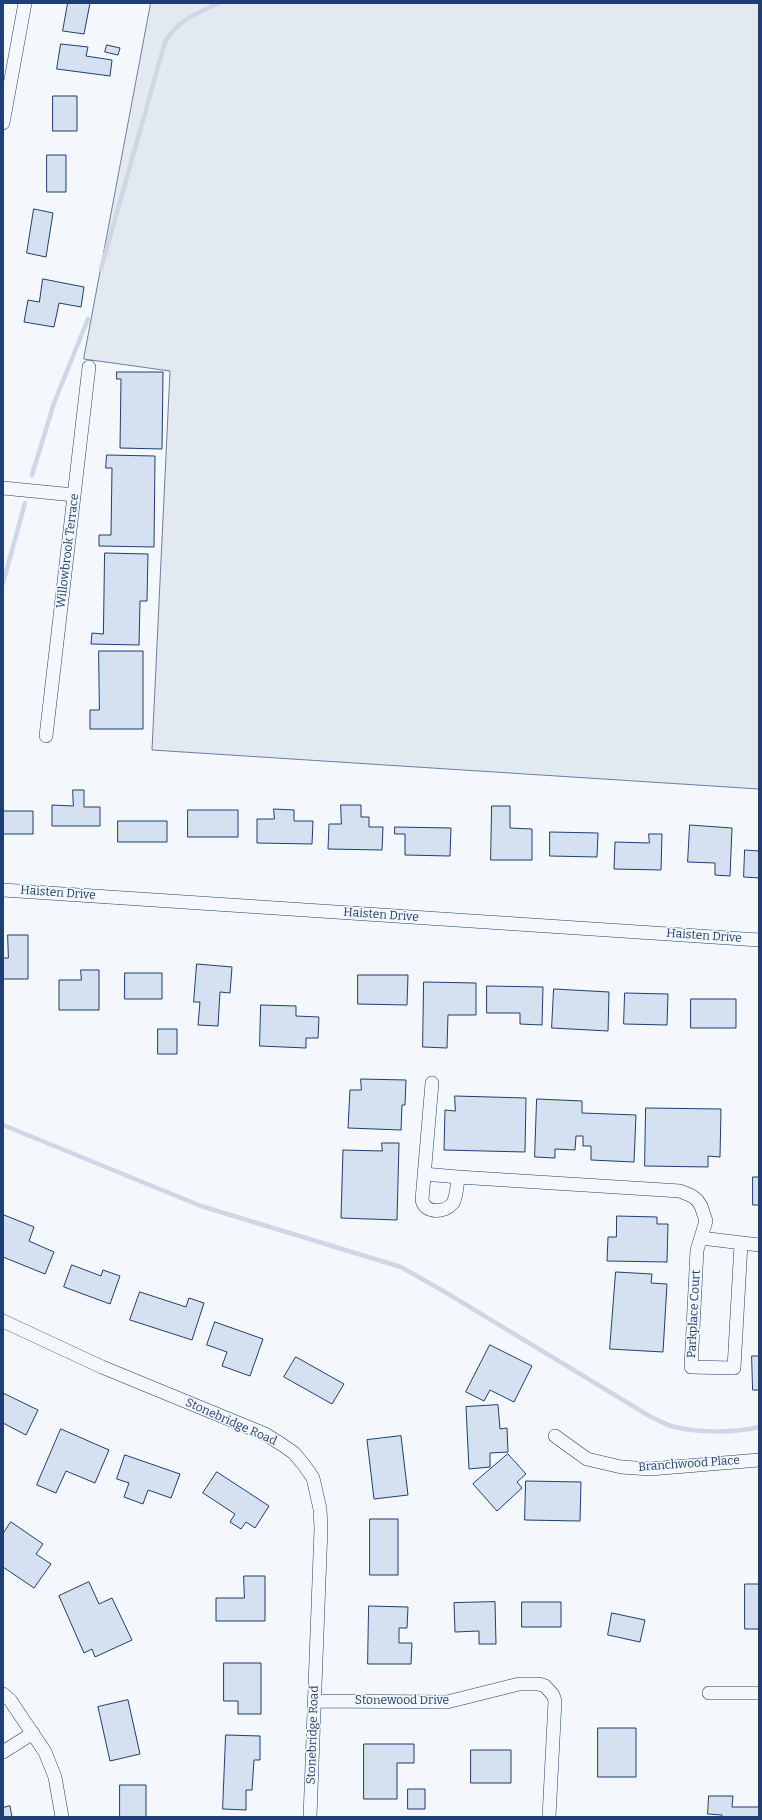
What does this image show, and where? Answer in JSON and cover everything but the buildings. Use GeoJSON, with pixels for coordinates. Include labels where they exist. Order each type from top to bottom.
{"type":"FeatureCollection","features":[{"type":"Feature","properties":{"kind":"street"},"geometry":{"type":"LineString","coordinates":[[3,123],[7,77],[25,3]]}},
{"type":"Feature","properties":{"kind":"street","name":"Willowbrook Terrace"},"geometry":{"type":"LineString","coordinates":[[46,736],[89,367]]}},
{"type":"Feature","properties":{"kind":"street"},"geometry":{"type":"LineString","coordinates":[[3,488],[74,495]]}},
{"type":"Feature","properties":{"kind":"street","name":"Haisten Drive"},"geometry":{"type":"LineString","coordinates":[[3,890],[759,940]]}},
{"type":"Feature","properties":{"kind":"street"},"geometry":{"type":"LineString","coordinates":[[432,1083],[422,1200],[423,1205],[427,1209],[440,1210],[451,1204],[456,1193],[458,1178]]}},
{"type":"Feature","properties":{"kind":"street","name":"Parkplace Court"},"geometry":{"type":"LineString","coordinates":[[424,1174],[458,1178],[680,1192],[692,1196],[701,1206],[706,1221],[697,1250],[691,1366],[734,1368],[741,1244]]}},
{"type":"Feature","properties":{"kind":"street"},"geometry":{"type":"LineString","coordinates":[[701,1238],[759,1245]]}},
{"type":"Feature","properties":{"kind":"street","name":"Stonebridge Road"},"geometry":{"type":"LineString","coordinates":[[3,1321],[102,1367],[265,1434],[294,1453],[313,1478],[318,1493],[321,1528],[310,1817]]}},
{"type":"Feature","properties":{"kind":"street","name":"Branchwood Place"},"geometry":{"type":"LineString","coordinates":[[555,1436],[587,1459],[621,1467],[650,1469],[759,1460]]}},
{"type":"Feature","properties":{"kind":"street","name":"Stonewood Drive"},"geometry":{"type":"LineString","coordinates":[[315,1701],[447,1702],[519,1684],[539,1684],[545,1686],[553,1695],[555,1700],[549,1817]]}},
{"type":"Feature","properties":{"kind":"street"},"geometry":{"type":"LineString","coordinates":[[709,1692],[759,1693]]}},
{"type":"Feature","properties":{"kind":"street"},"geometry":{"type":"LineString","coordinates":[[3,1694],[10,1700],[45,1752],[55,1777],[62,1817]]}},
{"type":"Feature","properties":{"kind":"street"},"geometry":{"type":"LineString","coordinates":[[3,1752],[33,1733]]}},
{"type":"Feature","properties":{"kind":"shaded area"},"geometry":{"type":"Polygon","coordinates":[[[151,3],[759,3],[759,789],[152,750],[170,371],[84,359],[151,3]]]}},
{"type":"Feature","properties":{"kind":"waterway"},"geometry":{"type":"LineString","coordinates":[[101,269],[165,42],[175,28],[181,23],[219,3]]}},
{"type":"Feature","properties":{"kind":"waterway"},"geometry":{"type":"LineString","coordinates":[[32,475],[54,403],[88,319]]}},
{"type":"Feature","properties":{"kind":"waterway"},"geometry":{"type":"LineString","coordinates":[[3,583],[25,503]]}},
{"type":"Feature","properties":{"kind":"waterway"},"geometry":{"type":"LineString","coordinates":[[3,1125],[201,1206],[401,1267],[445,1292],[651,1417],[669,1425],[703,1431],[727,1431],[759,1427]]}}]}
